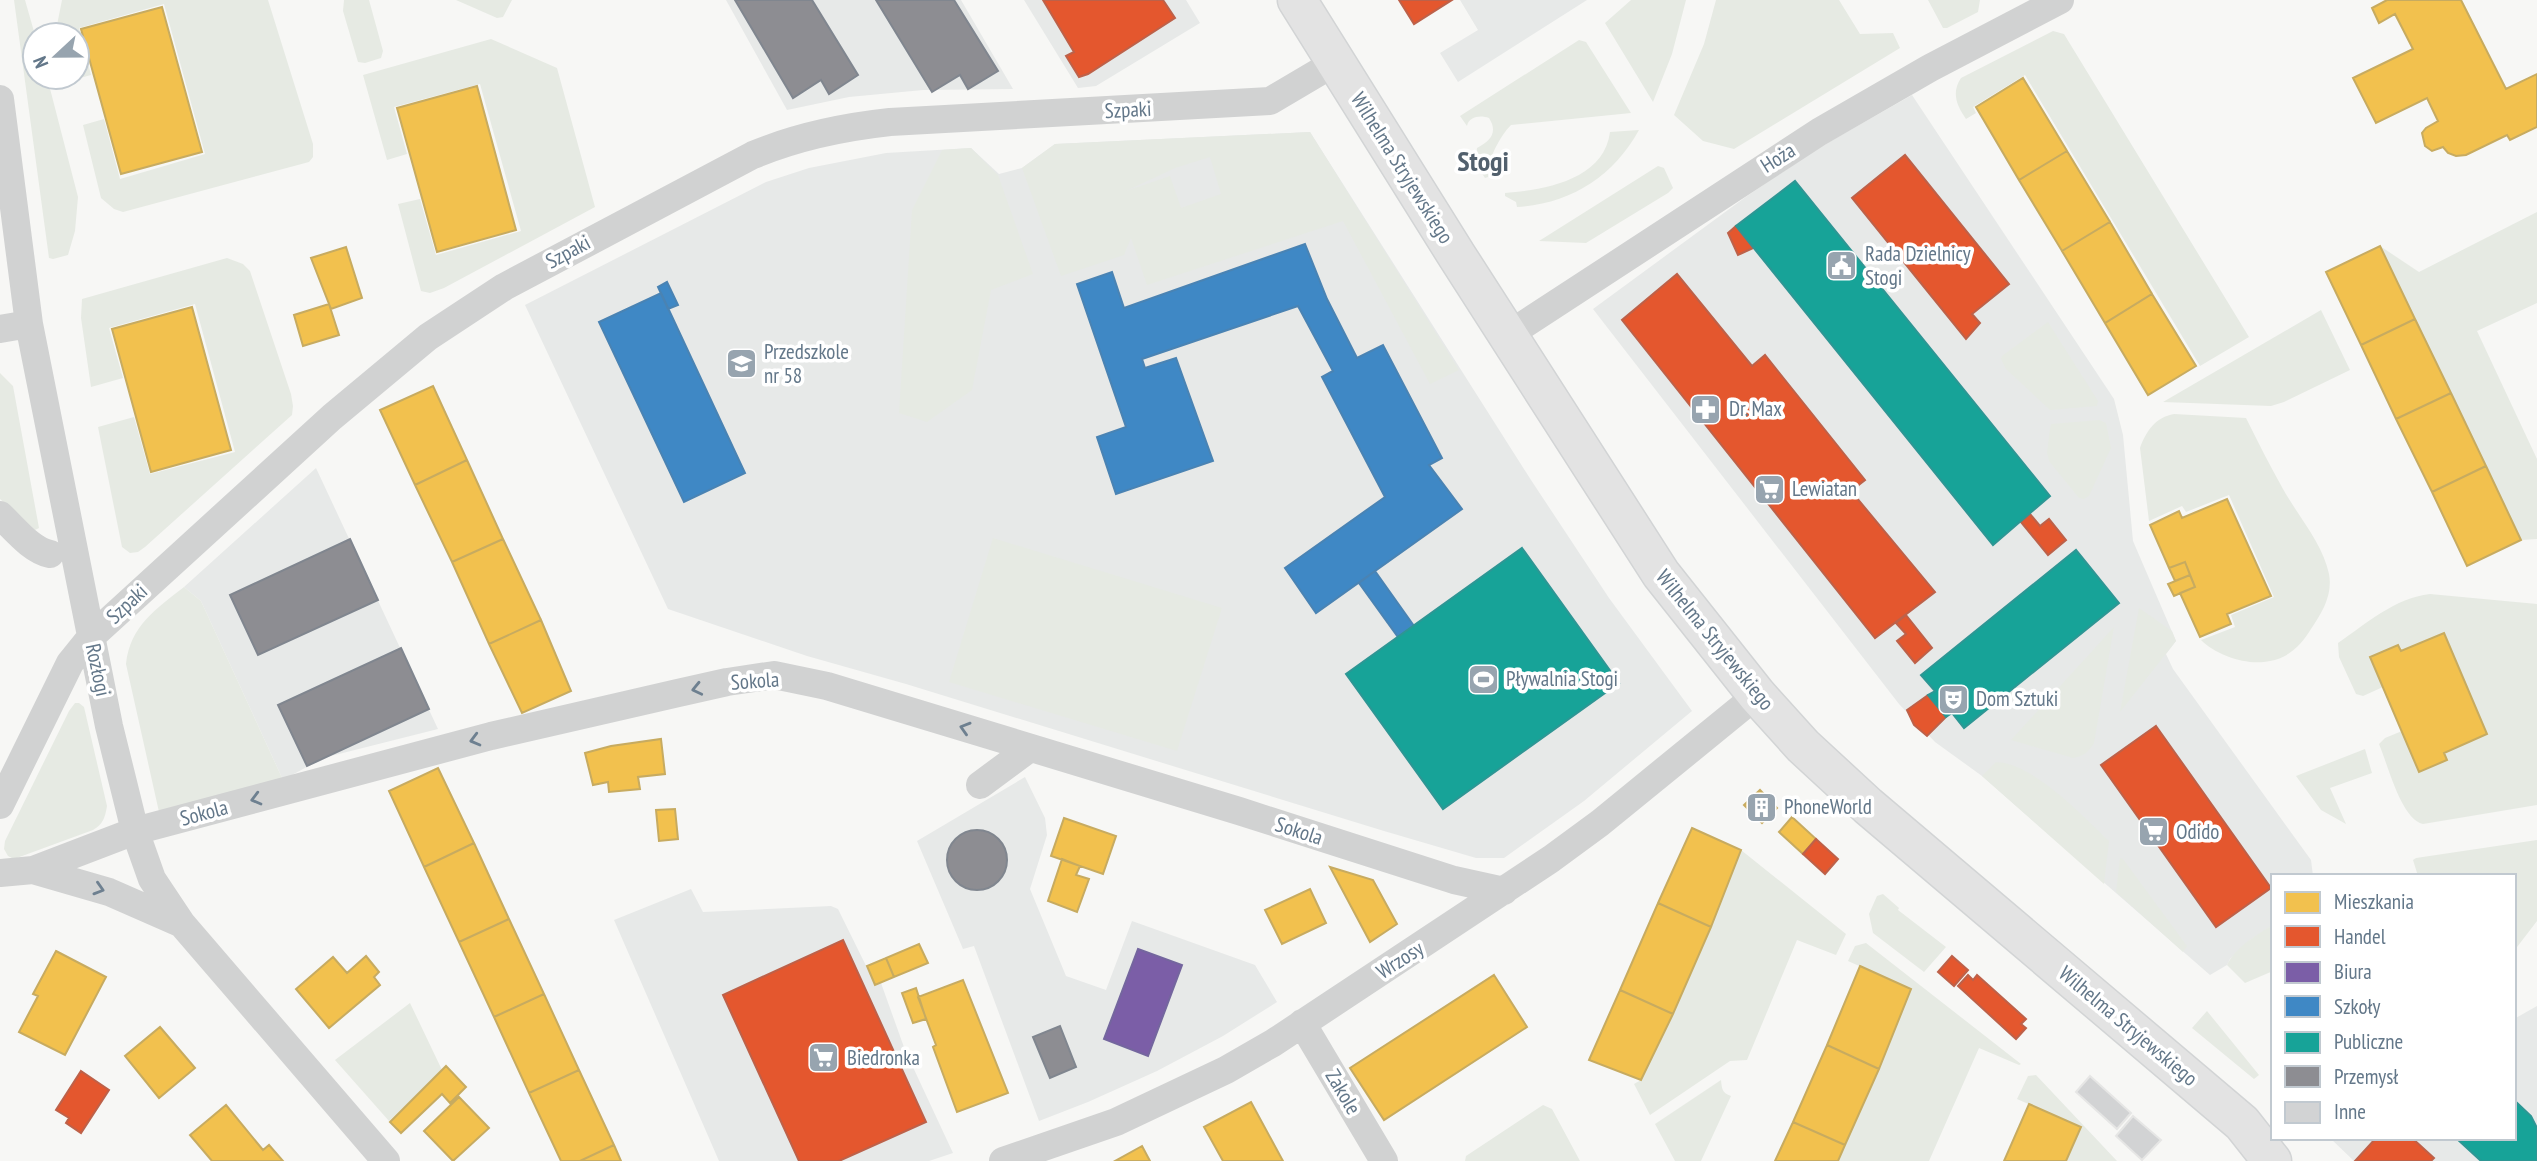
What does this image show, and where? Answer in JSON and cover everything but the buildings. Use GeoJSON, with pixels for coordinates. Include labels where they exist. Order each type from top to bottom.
{"type":"FeatureCollection","features":[{"type":"Feature","properties":{"kind":"street","name":"Wilhelma Stryjewskiego"},"geometry":{"type":"LineString","coordinates":[[1297,0],[1661,574],[1757,695],[1803,746],[1868,806],[2242,1123],[2273,1161]]}},
{"type":"Feature","properties":{"kind":"street","name":"Hoża"},"geometry":{"type":"LineString","coordinates":[[1508,335],[1819,132],[1930,68],[2060,0]]}},
{"type":"Feature","properties":{"kind":"street","name":"Szpaki"},"geometry":{"type":"LineString","coordinates":[[0,805],[70,663],[91,637],[332,417],[428,337],[503,287],[769,148],[830,132],[890,122],[1270,101],[1336,62]]}},
{"type":"Feature","properties":{"kind":"street","name":"Rozłogi"},"geometry":{"type":"LineString","coordinates":[[0,99],[29,324],[91,637],[135,831],[152,879],[181,924],[386,1161]]}},
{"type":"Feature","properties":{"kind":"street"},"geometry":{"type":"LineString","coordinates":[[0,330],[29,324]]}},
{"type":"Feature","properties":{"kind":"street"},"geometry":{"type":"LineString","coordinates":[[0,515],[34,547],[50,554]]}},
{"type":"Feature","properties":{"kind":"street","name":"Sokola"},"geometry":{"type":"LineString","coordinates":[[0,873],[33,870],[135,831],[491,736],[727,682],[774,675],[827,686],[1454,880],[1504,891]]}},
{"type":"Feature","properties":{"kind":"street","name":"Wrzosy"},"geometry":{"type":"LineString","coordinates":[[1003,1161],[1116,1122],[1174,1097],[1226,1070],[1504,891],[1600,823],[1757,695]]}},
{"type":"Feature","properties":{"kind":"street"},"geometry":{"type":"LineString","coordinates":[[980,785],[1030,748]]}},
{"type":"Feature","properties":{"kind":"street","name":"Rozłogi"},"geometry":{"type":"LineString","coordinates":[[33,870],[108,892],[181,924]]}},
{"type":"Feature","properties":{"kind":"street","name":"Zakole"},"geometry":{"type":"LineString","coordinates":[[1302,1023],[1384,1161]]}},
{"type":"Feature","properties":{"kind":"shaded area"},"geometry":{"type":"Polygon","coordinates":[[[14,0],[25,0],[31,21],[21,21],[21,52],[14,0]]]}},
{"type":"Feature","properties":{"kind":"shaded area"},"geometry":{"type":"Polygon","coordinates":[[[62,0],[268,0],[313,144],[313,157],[309,162],[123,212],[114,209],[101,198],[83,125],[104,119],[120,179],[205,154],[164,4],[91,25],[91,21],[58,21],[62,0]]]}},
{"type":"Feature","properties":{"kind":"shaded area"},"geometry":{"type":"Polygon","coordinates":[[[344,0],[369,0],[383,51],[381,58],[365,63],[358,62],[343,11],[344,0]]]}},
{"type":"Feature","properties":{"kind":"shaded area"},"geometry":{"type":"Polygon","coordinates":[[[456,0],[512,0],[503,17],[497,18],[456,0]]]}},
{"type":"Feature","properties":{"kind":"shaded area"},"geometry":{"type":"Polygon","coordinates":[[[726,0],[961,0],[1013,89],[923,90],[849,97],[787,110],[726,0]]]}},
{"type":"Feature","properties":{"kind":"shaded area"},"geometry":{"type":"Polygon","coordinates":[[[1024,0],[1186,0],[1200,23],[1096,86],[1078,88],[1024,0]]]}},
{"type":"Feature","properties":{"kind":"shaded area"},"geometry":{"type":"Polygon","coordinates":[[[1460,0],[1587,0],[1458,82],[1440,53],[1478,30],[1460,0]]]}},
{"type":"Feature","properties":{"kind":"shaded area"},"geometry":{"type":"Polygon","coordinates":[[[1631,0],[1686,0],[1672,54],[1653,102],[1605,23],[1631,0]]]}},
{"type":"Feature","properties":{"kind":"shaded area"},"geometry":{"type":"Polygon","coordinates":[[[1716,0],[1839,0],[1860,34],[1893,33],[1900,48],[1734,149],[1703,141],[1674,115],[1704,44],[1716,0]]]}},
{"type":"Feature","properties":{"kind":"shaded area"},"geometry":{"type":"Polygon","coordinates":[[[1928,0],[1980,0],[1978,12],[1943,28],[1928,0]]]}},
{"type":"Feature","properties":{"kind":"shaded area"},"geometry":{"type":"Polygon","coordinates":[[[2053,31],[2064,34],[2249,337],[2200,366],[2025,75],[1973,107],[1976,113],[1966,119],[1958,104],[1956,89],[1961,78],[2053,31]]]}},
{"type":"Feature","properties":{"kind":"shaded area"},"geometry":{"type":"Polygon","coordinates":[[[491,39],[557,68],[595,207],[444,288],[430,293],[421,291],[398,204],[420,199],[436,255],[521,231],[480,84],[394,107],[407,154],[387,160],[363,75],[491,39]]]}},
{"type":"Feature","properties":{"kind":"shaded area"},"geometry":{"type":"Polygon","coordinates":[[[1579,40],[1586,42],[1631,113],[1511,125],[1490,160],[1486,172],[1491,176],[1485,178],[1471,157],[1476,156],[1477,148],[1492,136],[1492,123],[1489,118],[1479,117],[1470,120],[1467,126],[1460,116],[1579,40]]]}},
{"type":"Feature","properties":{"kind":"shaded area"},"geometry":{"type":"Polygon","coordinates":[[[26,91],[51,91],[78,197],[75,231],[68,255],[49,258],[26,91]]]}},
{"type":"Feature","properties":{"kind":"shaded area"},"geometry":{"type":"Polygon","coordinates":[[[1912,95],[2114,399],[2123,435],[2133,541],[2176,641],[2166,654],[2173,669],[2311,860],[2313,874],[2271,874],[2271,926],[2250,940],[2227,965],[2210,975],[1982,776],[1935,742],[1899,704],[1593,309],[1747,196],[1817,149],[1912,95]]]}},
{"type":"Feature","properties":{"kind":"shaded area"},"geometry":{"type":"Polygon","coordinates":[[[1639,130],[1628,147],[1603,174],[1572,194],[1536,205],[1517,207],[1516,202],[1505,196],[1505,193],[1537,189],[1570,179],[1597,161],[1610,132],[1639,130]]]}},
{"type":"Feature","properties":{"kind":"shaded area"},"geometry":{"type":"Polygon","coordinates":[[[1310,132],[1531,480],[1609,598],[1692,711],[1584,801],[1504,858],[1476,858],[1384,831],[807,656],[668,609],[525,305],[766,182],[809,168],[886,153],[971,148],[999,174],[1022,168],[1055,144],[1310,132]]]}},
{"type":"Feature","properties":{"kind":"shaded area"},"geometry":{"type":"Polygon","coordinates":[[[1310,132],[1459,370],[1430,384],[1343,221],[1147,285],[1131,238],[1124,255],[1061,276],[1022,168],[1055,144],[1310,132]],[[1210,157],[1175,168],[1126,191],[1170,176],[1181,208],[1221,194],[1210,157]]]}},
{"type":"Feature","properties":{"kind":"shaded area"},"geometry":{"type":"Polygon","coordinates":[[[971,148],[998,175],[1033,274],[991,290],[972,390],[927,422],[899,413],[912,210],[942,150],[971,148]]]}},
{"type":"Feature","properties":{"kind":"shaded area"},"geometry":{"type":"Polygon","coordinates":[[[1658,166],[1664,168],[1673,188],[1668,193],[1586,243],[1539,241],[1658,166]]]}},
{"type":"Feature","properties":{"kind":"shaded area"},"geometry":{"type":"Polygon","coordinates":[[[2537,212],[2537,303],[2477,331],[2537,459],[2537,539],[2521,540],[2380,246],[2419,272],[2537,212]]]}},
{"type":"Feature","properties":{"kind":"shaded area"},"geometry":{"type":"Polygon","coordinates":[[[227,258],[243,264],[250,271],[291,394],[292,415],[145,547],[130,553],[122,547],[98,427],[134,417],[150,474],[235,452],[195,304],[109,328],[123,378],[91,387],[81,318],[82,299],[227,258]]]}},
{"type":"Feature","properties":{"kind":"shaded area"},"geometry":{"type":"Polygon","coordinates":[[[2321,310],[2350,370],[2271,406],[2163,402],[2321,310]]]}},
{"type":"Feature","properties":{"kind":"shaded area"},"geometry":{"type":"Polygon","coordinates":[[[2048,322],[2098,401],[2097,406],[2050,410],[2006,369],[2002,356],[2048,322]]]}},
{"type":"Feature","properties":{"kind":"shaded area"},"geometry":{"type":"Polygon","coordinates":[[[0,373],[13,386],[39,528],[35,530],[0,499],[0,373]]]}},
{"type":"Feature","properties":{"kind":"shaded area"},"geometry":{"type":"Polygon","coordinates":[[[2174,414],[2246,418],[2326,563],[2330,582],[2326,603],[2303,640],[2283,657],[2261,662],[2243,661],[2215,651],[2201,640],[2235,627],[2231,615],[2274,597],[2229,495],[2186,512],[2182,506],[2149,521],[2140,448],[2152,426],[2162,418],[2174,414]]]}},
{"type":"Feature","properties":{"kind":"shaded area"},"geometry":{"type":"Polygon","coordinates":[[[2099,420],[2106,423],[2111,448],[2089,496],[2079,498],[2049,461],[2047,453],[2051,424],[2099,420]]]}},
{"type":"Feature","properties":{"kind":"shaded area"},"geometry":{"type":"Polygon","coordinates":[[[316,468],[438,729],[323,758],[283,780],[201,601],[184,587],[316,468]]]}},
{"type":"Feature","properties":{"kind":"shaded area"},"geometry":{"type":"Polygon","coordinates":[[[993,538],[1222,608],[1177,751],[949,682],[993,538]]]}},
{"type":"Feature","properties":{"kind":"shaded area"},"geometry":{"type":"Polygon","coordinates":[[[184,587],[201,601],[283,780],[159,812],[126,664],[128,651],[139,629],[154,611],[184,587]]]}},
{"type":"Feature","properties":{"kind":"shaded area"},"geometry":{"type":"Polygon","coordinates":[[[2430,594],[2537,604],[2537,805],[2423,824],[2415,820],[2402,802],[2379,744],[2385,738],[2402,731],[2447,760],[2444,753],[2487,734],[2398,645],[2383,687],[2363,696],[2356,694],[2339,657],[2338,643],[2393,606],[2417,596],[2430,594]]]}},
{"type":"Feature","properties":{"kind":"shaded area"},"geometry":{"type":"Polygon","coordinates":[[[2139,608],[2172,631],[2176,641],[2120,712],[2139,608]]]}},
{"type":"Feature","properties":{"kind":"shaded area"},"geometry":{"type":"Polygon","coordinates":[[[2114,627],[2094,743],[2090,749],[2073,758],[2011,740],[2114,627]]]}},
{"type":"Feature","properties":{"kind":"shaded area"},"geometry":{"type":"Polygon","coordinates":[[[75,703],[84,707],[107,806],[104,817],[93,830],[14,859],[8,856],[4,849],[5,841],[75,703]]]}},
{"type":"Feature","properties":{"kind":"shaded area"},"geometry":{"type":"Polygon","coordinates":[[[2365,749],[2372,773],[2330,788],[2346,824],[2321,810],[2296,776],[2365,749]]]}},
{"type":"Feature","properties":{"kind":"shaded area"},"geometry":{"type":"Polygon","coordinates":[[[1996,762],[2026,771],[2057,792],[2109,841],[2104,884],[1982,776],[1996,762]]]}},
{"type":"Feature","properties":{"kind":"shaded area"},"geometry":{"type":"Polygon","coordinates":[[[1025,777],[1045,818],[1047,835],[1030,889],[1066,976],[1106,990],[1132,921],[1255,965],[1277,1002],[1223,1036],[1157,1071],[1039,1121],[974,946],[963,949],[917,841],[1025,777]]]}},
{"type":"Feature","properties":{"kind":"shaded area"},"geometry":{"type":"Polygon","coordinates":[[[2537,840],[2537,921],[2516,948],[2516,874],[2417,874],[2413,860],[2537,840]]]}},
{"type":"Feature","properties":{"kind":"shaded area"},"geometry":{"type":"Polygon","coordinates":[[[1741,850],[1846,934],[1836,955],[1797,940],[1747,1060],[1730,1061],[1650,1115],[1634,1084],[1641,1080],[1668,1023],[1741,850]]]}},
{"type":"Feature","properties":{"kind":"shaded area"},"geometry":{"type":"Polygon","coordinates":[[[2120,858],[2187,946],[2183,952],[2116,892],[2120,858]]]}},
{"type":"Feature","properties":{"kind":"shaded area"},"geometry":{"type":"Polygon","coordinates":[[[691,889],[703,912],[831,906],[838,909],[875,984],[881,983],[905,1050],[953,1153],[929,1161],[719,1161],[614,920],[691,889]]]}},
{"type":"Feature","properties":{"kind":"shaded area"},"geometry":{"type":"Polygon","coordinates":[[[1883,894],[1898,910],[1946,947],[1924,972],[1873,933],[1869,914],[1877,896],[1883,894]]]}},
{"type":"Feature","properties":{"kind":"shaded area"},"geometry":{"type":"Polygon","coordinates":[[[2271,926],[2271,972],[2245,983],[2227,965],[2241,947],[2271,926]]]}},
{"type":"Feature","properties":{"kind":"shaded area"},"geometry":{"type":"Polygon","coordinates":[[[1866,943],[2021,1064],[1979,1048],[1929,1161],[1838,1161],[1911,989],[1848,961],[1855,946],[1866,943]]]}},
{"type":"Feature","properties":{"kind":"shaded area"},"geometry":{"type":"Polygon","coordinates":[[[410,1003],[442,1070],[389,1121],[335,1060],[410,1003]]]}},
{"type":"Feature","properties":{"kind":"shaded area"},"geometry":{"type":"Polygon","coordinates":[[[2537,1006],[2537,1161],[2354,1161],[2332,1140],[2516,1140],[2516,1018],[2537,1006]]]}},
{"type":"Feature","properties":{"kind":"shaded area"},"geometry":{"type":"Polygon","coordinates":[[[2207,1011],[2259,1075],[2254,1079],[2192,1028],[2207,1011]]]}},
{"type":"Feature","properties":{"kind":"shaded area"},"geometry":{"type":"Polygon","coordinates":[[[2036,1075],[2117,1161],[2066,1161],[2080,1127],[2017,1099],[2028,1076],[2036,1075]]]}},
{"type":"Feature","properties":{"kind":"shaded area"},"geometry":{"type":"Polygon","coordinates":[[[1721,1080],[1723,1090],[1731,1096],[1701,1161],[1675,1161],[1655,1124],[1721,1080]]]}},
{"type":"Feature","properties":{"kind":"shaded area"},"geometry":{"type":"Polygon","coordinates":[[[1543,1105],[1552,1109],[1580,1161],[1465,1161],[1466,1156],[1543,1105]]]}},
{"type":"Feature","properties":{"kind":"place","name":"Rada Dzielnicy Stogi"},"geometry":{"type":"Point","coordinates":[1842,266]}},
{"type":"Feature","properties":{"kind":"place","name":"Przedszkole nr 58"},"geometry":{"type":"Point","coordinates":[741,364]}},
{"type":"Feature","properties":{"kind":"place","name":"Dr. Max"},"geometry":{"type":"Point","coordinates":[1706,409]}},
{"type":"Feature","properties":{"kind":"place","name":"Lewiatan"},"geometry":{"type":"Point","coordinates":[1769,489]}},
{"type":"Feature","properties":{"kind":"place","name":"Pływalnia Stogi"},"geometry":{"type":"Point","coordinates":[1483,679]}},
{"type":"Feature","properties":{"kind":"place","name":"Dom Sztuki"},"geometry":{"type":"Point","coordinates":[1953,699]}},
{"type":"Feature","properties":{"kind":"place","name":"PhoneWorld"},"geometry":{"type":"Point","coordinates":[1761,807]}},
{"type":"Feature","properties":{"kind":"place","name":"Odido"},"geometry":{"type":"Point","coordinates":[2153,832]}},
{"type":"Feature","properties":{"kind":"place","name":"Biedronka"},"geometry":{"type":"Point","coordinates":[824,1058]}},
{"type":"Feature","properties":{"kind":"district","name":"Stogi"},"geometry":{"type":"Point","coordinates":[1483,161]}}]}
